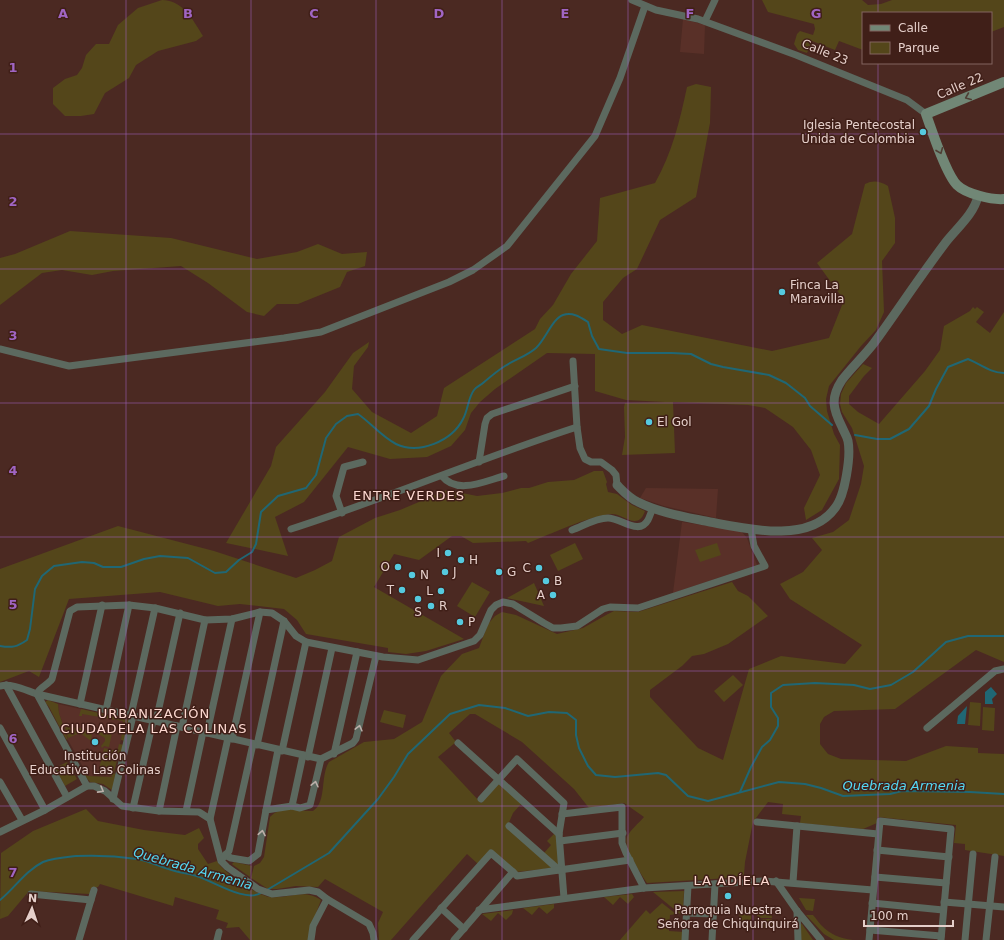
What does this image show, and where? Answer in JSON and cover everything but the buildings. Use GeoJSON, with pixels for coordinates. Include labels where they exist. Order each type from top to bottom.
{"type":"FeatureCollection","features":[{"type":"Feature","properties":{"kind":"main road","name":"Calle 22"},"geometry":{"type":"LineString","coordinates":[[926,114],[1004,82]]}},
{"type":"Feature","properties":{"kind":"main road"},"geometry":{"type":"LineString","coordinates":[[926,114],[948,172],[958,186],[978,196],[996,200],[1004,199]]}},
{"type":"Feature","properties":{"kind":"street","name":"Calle 23"},"geometry":{"type":"LineString","coordinates":[[632,0],[656,10],[705,21],[796,55],[907,100],[926,114]]}},
{"type":"Feature","properties":{"kind":"street"},"geometry":{"type":"LineString","coordinates":[[705,21],[715,0]]}},
{"type":"Feature","properties":{"kind":"street"},"geometry":{"type":"LineString","coordinates":[[0,349],[69,366],[321,332],[449,282],[473,270],[507,246],[595,136],[620,78],[645,6]]}},
{"type":"Feature","properties":{"kind":"street"},"geometry":{"type":"LineString","coordinates":[[573,361],[577,427],[580,448],[585,459],[591,462],[601,462],[612,470],[616,475],[616,485],[631,498],[653,508],[679,515],[751,529],[773,532],[812,526],[831,514],[837,506],[846,477],[849,447],[848,440],[837,416],[834,405],[836,389],[872,345],[935,256],[976,203],[978,196]]}},
{"type":"Feature","properties":{"kind":"street"},"geometry":{"type":"LineString","coordinates":[[479,462],[485,424],[487,418],[492,414],[574,386]]}},
{"type":"Feature","properties":{"kind":"street"},"geometry":{"type":"LineString","coordinates":[[291,529],[342,513],[577,427]]}},
{"type":"Feature","properties":{"kind":"street"},"geometry":{"type":"LineString","coordinates":[[342,513],[336,496],[344,467],[364,462]]}},
{"type":"Feature","properties":{"kind":"street"},"geometry":{"type":"LineString","coordinates":[[442,476],[447,481],[460,485],[473,485],[504,476]]}},
{"type":"Feature","properties":{"kind":"street"},"geometry":{"type":"LineString","coordinates":[[572,530],[597,520],[608,518],[616,519],[631,526],[637,527],[645,524],[653,508]]}},
{"type":"Feature","properties":{"kind":"street"},"geometry":{"type":"LineString","coordinates":[[37,694],[39,689],[49,683],[52,679],[70,611],[77,606],[129,605],[155,608],[205,620],[232,619],[260,612],[272,613],[284,621],[296,636],[306,642],[376,656],[418,660],[474,641],[480,635],[491,610],[496,605],[503,602],[513,604],[553,628],[577,626],[603,609],[610,607],[638,608],[765,566],[754,546],[751,529]]}},
{"type":"Feature","properties":{"kind":"street"},"geometry":{"type":"LineString","coordinates":[[80,704],[102,605]]}},
{"type":"Feature","properties":{"kind":"street"},"geometry":{"type":"LineString","coordinates":[[106,710],[129,605]]}},
{"type":"Feature","properties":{"kind":"street"},"geometry":{"type":"LineString","coordinates":[[113,798],[155,608]]}},
{"type":"Feature","properties":{"kind":"street"},"geometry":{"type":"LineString","coordinates":[[260,612],[210,819],[223,858],[227,867],[258,889],[272,894],[309,890],[318,892],[369,924],[374,940]]}},
{"type":"Feature","properties":{"kind":"street"},"geometry":{"type":"LineString","coordinates":[[133,808],[180,614]]}},
{"type":"Feature","properties":{"kind":"street"},"geometry":{"type":"LineString","coordinates":[[186,811],[232,619]]}},
{"type":"Feature","properties":{"kind":"street"},"geometry":{"type":"LineString","coordinates":[[159,811],[205,620]]}},
{"type":"Feature","properties":{"kind":"street"},"geometry":{"type":"LineString","coordinates":[[223,858],[229,851],[284,621]]}},
{"type":"Feature","properties":{"kind":"street"},"geometry":{"type":"LineString","coordinates":[[223,858],[249,861],[258,854],[266,810],[306,642]]}},
{"type":"Feature","properties":{"kind":"street"},"geometry":{"type":"LineString","coordinates":[[292,806],[332,648]]}},
{"type":"Feature","properties":{"kind":"street"},"geometry":{"type":"LineString","coordinates":[[334,754],[357,652]]}},
{"type":"Feature","properties":{"kind":"street"},"geometry":{"type":"LineString","coordinates":[[3,685],[19,687],[37,694],[321,760],[353,743],[356,739],[376,656]]}},
{"type":"Feature","properties":{"kind":"street"},"geometry":{"type":"LineString","coordinates":[[927,728],[995,671],[1004,669]]}},
{"type":"Feature","properties":{"kind":"street"},"geometry":{"type":"LineString","coordinates":[[3,685],[67,797]]}},
{"type":"Feature","properties":{"kind":"street"},"geometry":{"type":"LineString","coordinates":[[37,694],[87,786]]}},
{"type":"Feature","properties":{"kind":"street"},"geometry":{"type":"LineString","coordinates":[[0,728],[45,810]]}},
{"type":"Feature","properties":{"kind":"street"},"geometry":{"type":"LineString","coordinates":[[458,743],[559,838],[623,833]]}},
{"type":"Feature","properties":{"kind":"street"},"geometry":{"type":"LineString","coordinates":[[481,799],[517,759],[564,803],[559,838],[560,870],[564,898]]}},
{"type":"Feature","properties":{"kind":"street"},"geometry":{"type":"LineString","coordinates":[[266,810],[292,806],[300,808],[310,804],[321,760]]}},
{"type":"Feature","properties":{"kind":"street"},"geometry":{"type":"LineString","coordinates":[[0,782],[22,820]]}},
{"type":"Feature","properties":{"kind":"street"},"geometry":{"type":"LineString","coordinates":[[0,832],[45,810],[87,786],[94,786],[105,791],[122,806],[159,811],[199,812],[210,819]]}},
{"type":"Feature","properties":{"kind":"street"},"geometry":{"type":"LineString","coordinates":[[562,814],[622,807],[622,842],[644,888]]}},
{"type":"Feature","properties":{"kind":"street"},"geometry":{"type":"LineString","coordinates":[[869,940],[880,821],[951,829],[941,938],[870,930]]}},
{"type":"Feature","properties":{"kind":"street"},"geometry":{"type":"LineString","coordinates":[[757,822],[878,834]]}},
{"type":"Feature","properties":{"kind":"street"},"geometry":{"type":"LineString","coordinates":[[509,826],[560,870]]}},
{"type":"Feature","properties":{"kind":"street"},"geometry":{"type":"LineString","coordinates":[[793,882],[797,826]]}},
{"type":"Feature","properties":{"kind":"street"},"geometry":{"type":"LineString","coordinates":[[877,850],[949,857]]}},
{"type":"Feature","properties":{"kind":"street"},"geometry":{"type":"LineString","coordinates":[[413,940],[491,853],[517,876],[630,860]]}},
{"type":"Feature","properties":{"kind":"street"},"geometry":{"type":"LineString","coordinates":[[965,940],[973,854]]}},
{"type":"Feature","properties":{"kind":"street"},"geometry":{"type":"LineString","coordinates":[[986,940],[995,857]]}},
{"type":"Feature","properties":{"kind":"street"},"geometry":{"type":"LineString","coordinates":[[454,940],[514,872]]}},
{"type":"Feature","properties":{"kind":"street"},"geometry":{"type":"LineString","coordinates":[[875,877],[946,883]]}},
{"type":"Feature","properties":{"kind":"street"},"geometry":{"type":"LineString","coordinates":[[776,881],[821,940]]}},
{"type":"Feature","properties":{"kind":"street"},"geometry":{"type":"LineString","coordinates":[[479,910],[644,888],[715,884],[776,881],[874,890]]}},
{"type":"Feature","properties":{"kind":"street"},"geometry":{"type":"LineString","coordinates":[[712,940],[715,884]]}},
{"type":"Feature","properties":{"kind":"street"},"geometry":{"type":"LineString","coordinates":[[685,940],[688,886]]}},
{"type":"Feature","properties":{"kind":"street"},"geometry":{"type":"LineString","coordinates":[[79,940],[94,890]]}},
{"type":"Feature","properties":{"kind":"street"},"geometry":{"type":"LineString","coordinates":[[31,894],[91,900]]}},
{"type":"Feature","properties":{"kind":"street"},"geometry":{"type":"LineString","coordinates":[[311,940],[313,926],[327,899]]}},
{"type":"Feature","properties":{"kind":"street"},"geometry":{"type":"LineString","coordinates":[[944,902],[1004,907]]}},
{"type":"Feature","properties":{"kind":"street"},"geometry":{"type":"LineString","coordinates":[[872,903],[943,910]]}},
{"type":"Feature","properties":{"kind":"street"},"geometry":{"type":"LineString","coordinates":[[441,908],[464,929]]}},
{"type":"Feature","properties":{"kind":"street"},"geometry":{"type":"LineString","coordinates":[[797,910],[798,940]]}},
{"type":"Feature","properties":{"kind":"street"},"geometry":{"type":"LineString","coordinates":[[686,913],[713,914]]}},
{"type":"Feature","properties":{"kind":"street"},"geometry":{"type":"LineString","coordinates":[[217,940],[219,932]]}},
{"type":"Feature","properties":{"kind":"shaded area"},"geometry":{"type":"Polygon","coordinates":[[[683,19],[705,25],[704,54],[680,52],[683,19]]]}},
{"type":"Feature","properties":{"kind":"shaded area"},"geometry":{"type":"Polygon","coordinates":[[[646,488],[718,489],[716,518],[664,506],[640,498],[646,488]]]}},
{"type":"Feature","properties":{"kind":"shaded area"},"geometry":{"type":"Polygon","coordinates":[[[682,522],[741,531],[747,538],[757,565],[673,593],[682,522]]]}},
{"type":"Feature","properties":{"kind":"shaded area","name":"Institución Educativa Las Colinas"},"geometry":{"type":"Polygon","coordinates":[[[58,704],[126,719],[112,777],[88,776],[68,740],[59,713],[58,704]]]}},
{"type":"Feature","properties":{"kind":"green space"},"geometry":{"type":"Polygon","coordinates":[[[162,0],[176,3],[182,7],[203,36],[196,41],[158,51],[136,65],[129,78],[105,93],[94,114],[65,116],[53,104],[53,88],[65,79],[77,75],[82,68],[86,55],[96,44],[109,44],[118,25],[138,8],[162,0]]]}},
{"type":"Feature","properties":{"kind":"green space"},"geometry":{"type":"Polygon","coordinates":[[[762,0],[862,0],[868,5],[881,4],[892,0],[1004,0],[1004,27],[992,32],[992,12],[862,12],[862,50],[839,41],[835,50],[812,41],[807,53],[798,50],[794,44],[797,34],[800,31],[813,35],[815,29],[814,24],[768,12],[762,0]]]}},
{"type":"Feature","properties":{"kind":"green space"},"geometry":{"type":"Polygon","coordinates":[[[696,84],[711,87],[710,123],[696,197],[660,220],[637,269],[623,278],[603,302],[603,320],[622,334],[642,325],[772,351],[829,338],[844,300],[817,263],[852,234],[865,184],[876,182],[888,186],[895,218],[895,243],[882,261],[884,312],[876,330],[861,346],[829,386],[826,399],[827,411],[834,434],[840,445],[839,479],[822,510],[806,520],[804,508],[820,475],[811,450],[793,427],[765,408],[748,405],[673,402],[675,453],[622,455],[625,437],[625,403],[665,402],[626,400],[595,391],[595,354],[547,353],[495,389],[480,402],[471,413],[465,430],[451,446],[427,457],[390,459],[348,447],[304,502],[275,517],[288,556],[226,543],[271,466],[276,447],[325,392],[353,353],[369,342],[368,347],[354,366],[352,389],[372,412],[411,433],[437,416],[444,388],[535,329],[540,319],[553,305],[571,274],[597,241],[600,198],[655,183],[671,148],[687,87],[696,84]]]}},
{"type":"Feature","properties":{"kind":"green space"},"geometry":{"type":"Polygon","coordinates":[[[70,231],[171,238],[257,259],[297,252],[318,244],[342,254],[367,252],[365,266],[347,272],[340,287],[298,304],[277,304],[264,316],[247,312],[208,283],[181,266],[113,271],[92,275],[62,270],[42,273],[0,305],[0,258],[15,254],[70,231]]]}},
{"type":"Feature","properties":{"kind":"green space"},"geometry":{"type":"Polygon","coordinates":[[[973,307],[975,309],[977,307],[984,312],[976,322],[990,333],[1004,312],[1004,662],[976,650],[895,709],[834,711],[824,717],[820,724],[820,744],[828,754],[841,759],[906,761],[946,746],[978,748],[978,753],[1004,754],[1004,856],[965,850],[965,844],[954,843],[956,825],[878,817],[877,823],[863,829],[800,823],[801,816],[782,814],[783,804],[768,802],[753,822],[744,875],[729,878],[647,883],[633,860],[626,842],[630,832],[644,817],[624,803],[589,808],[574,789],[522,742],[475,714],[470,714],[449,733],[456,742],[438,757],[481,803],[498,783],[522,803],[513,813],[507,827],[553,868],[516,872],[490,850],[478,864],[467,854],[391,940],[379,940],[378,923],[383,912],[325,879],[318,887],[296,886],[268,889],[251,878],[254,866],[260,863],[264,857],[270,817],[275,813],[285,810],[313,811],[320,802],[326,768],[329,762],[364,742],[394,739],[422,722],[441,676],[462,654],[479,648],[488,624],[495,616],[502,612],[516,615],[557,634],[583,628],[614,611],[638,612],[732,582],[738,591],[748,596],[768,616],[728,644],[704,654],[692,656],[682,666],[650,690],[650,697],[698,748],[723,760],[749,669],[781,656],[845,664],[862,645],[790,599],[780,584],[803,572],[822,550],[812,538],[833,532],[849,520],[861,484],[864,466],[852,428],[842,412],[840,404],[841,394],[846,383],[863,364],[872,368],[849,396],[849,404],[858,412],[879,424],[925,371],[940,350],[944,326],[970,311],[973,307]]]}},
{"type":"Feature","properties":{"kind":"green space"},"geometry":{"type":"Polygon","coordinates":[[[594,471],[603,471],[607,482],[608,492],[617,494],[632,505],[645,511],[642,517],[634,521],[616,514],[601,516],[580,522],[528,543],[526,541],[473,543],[461,536],[452,536],[419,560],[394,554],[374,587],[464,639],[426,651],[406,654],[388,652],[388,648],[306,634],[297,620],[284,609],[240,604],[218,606],[160,592],[69,599],[39,677],[29,671],[0,682],[0,569],[118,526],[214,551],[296,578],[332,561],[339,537],[375,518],[400,510],[447,490],[477,496],[502,493],[521,488],[529,488],[548,482],[574,480],[594,471]]]}},
{"type":"Feature","properties":{"kind":"green space"},"geometry":{"type":"Polygon","coordinates":[[[575,543],[583,559],[558,571],[550,555],[575,543]]]}},
{"type":"Feature","properties":{"kind":"green space"},"geometry":{"type":"Polygon","coordinates":[[[717,543],[721,555],[700,562],[695,550],[717,543]]]}},
{"type":"Feature","properties":{"kind":"green space"},"geometry":{"type":"Polygon","coordinates":[[[472,582],[490,592],[475,617],[457,606],[472,582]]]}},
{"type":"Feature","properties":{"kind":"green space"},"geometry":{"type":"Polygon","coordinates":[[[534,583],[544,606],[507,598],[534,583]]]}},
{"type":"Feature","properties":{"kind":"green space"},"geometry":{"type":"Polygon","coordinates":[[[733,675],[743,685],[724,702],[714,691],[733,675]]]}},
{"type":"Feature","properties":{"kind":"green space"},"geometry":{"type":"Polygon","coordinates":[[[48,700],[58,704],[59,713],[68,740],[45,702],[48,700]]]}},
{"type":"Feature","properties":{"kind":"green space"},"geometry":{"type":"Polygon","coordinates":[[[970,702],[981,703],[980,726],[968,725],[970,702]]]}},
{"type":"Feature","properties":{"kind":"green space"},"geometry":{"type":"Polygon","coordinates":[[[983,707],[995,708],[994,731],[982,730],[983,707]]]}},
{"type":"Feature","properties":{"kind":"green space"},"geometry":{"type":"Polygon","coordinates":[[[81,709],[130,720],[125,741],[121,740],[123,721],[82,714],[82,716],[79,716],[81,709]]]}},
{"type":"Feature","properties":{"kind":"green space"},"geometry":{"type":"Polygon","coordinates":[[[384,710],[406,715],[403,728],[380,722],[384,710]]]}},
{"type":"Feature","properties":{"kind":"green space"},"geometry":{"type":"Polygon","coordinates":[[[65,727],[80,728],[92,733],[91,741],[80,733],[68,738],[65,727]]]}},
{"type":"Feature","properties":{"kind":"green space"},"geometry":{"type":"Polygon","coordinates":[[[91,730],[112,733],[109,747],[104,746],[102,748],[101,746],[105,741],[105,738],[91,730]]]}},
{"type":"Feature","properties":{"kind":"green space"},"geometry":{"type":"Polygon","coordinates":[[[119,744],[124,745],[118,756],[114,773],[116,775],[112,790],[103,784],[90,782],[84,775],[85,771],[88,776],[112,777],[98,773],[104,748],[117,751],[115,761],[119,744]]]}},
{"type":"Feature","properties":{"kind":"green space"},"geometry":{"type":"Polygon","coordinates":[[[67,762],[77,779],[65,786],[55,768],[67,762]]]}},
{"type":"Feature","properties":{"kind":"green space"},"geometry":{"type":"Polygon","coordinates":[[[86,809],[98,821],[144,830],[185,835],[199,828],[204,838],[198,844],[198,849],[208,864],[217,861],[220,866],[233,877],[264,896],[277,897],[302,894],[321,900],[308,940],[250,940],[239,927],[226,928],[228,923],[216,919],[219,910],[175,897],[173,906],[100,884],[98,887],[90,889],[90,894],[29,891],[8,916],[0,919],[1,853],[33,831],[86,809]]]}},
{"type":"Feature","properties":{"kind":"green space"},"geometry":{"type":"Polygon","coordinates":[[[555,833],[558,836],[559,866],[544,853],[551,845],[547,841],[555,833]]]}},
{"type":"Feature","properties":{"kind":"green space"},"geometry":{"type":"Polygon","coordinates":[[[234,862],[252,866],[250,877],[233,865],[232,864],[234,862]]]}},
{"type":"Feature","properties":{"kind":"green space"},"geometry":{"type":"Polygon","coordinates":[[[684,891],[683,914],[680,914],[653,892],[684,891]]]}},
{"type":"Feature","properties":{"kind":"green space"},"geometry":{"type":"Polygon","coordinates":[[[632,894],[634,897],[628,904],[620,897],[613,905],[604,897],[632,894]]]}},
{"type":"Feature","properties":{"kind":"green space"},"geometry":{"type":"Polygon","coordinates":[[[799,898],[815,899],[813,911],[806,910],[799,898]]]}},
{"type":"Feature","properties":{"kind":"green space"},"geometry":{"type":"Polygon","coordinates":[[[662,903],[676,914],[670,915],[669,931],[684,932],[683,940],[620,940],[646,910],[650,914],[662,903]]]}},
{"type":"Feature","properties":{"kind":"green space"},"geometry":{"type":"Polygon","coordinates":[[[554,904],[554,908],[547,914],[539,907],[532,915],[523,908],[554,904]]]}},
{"type":"Feature","properties":{"kind":"green space"},"geometry":{"type":"Polygon","coordinates":[[[760,909],[771,909],[772,918],[759,918],[757,915],[760,912],[760,909]]]}},
{"type":"Feature","properties":{"kind":"green space"},"geometry":{"type":"Polygon","coordinates":[[[513,910],[512,914],[506,920],[498,913],[491,921],[482,914],[513,910]]]}},
{"type":"Feature","properties":{"kind":"green space"},"geometry":{"type":"Polygon","coordinates":[[[751,910],[751,921],[740,922],[739,911],[751,910]]]}},
{"type":"Feature","properties":{"kind":"green space"},"geometry":{"type":"Polygon","coordinates":[[[806,915],[813,915],[821,925],[832,934],[853,940],[834,940],[824,934],[806,915]]]}},
{"type":"Feature","properties":{"kind":"green space"},"geometry":{"type":"Polygon","coordinates":[[[762,919],[772,919],[772,928],[759,928],[759,922],[762,919]]]}},
{"type":"Feature","properties":{"kind":"green space"},"geometry":{"type":"Polygon","coordinates":[[[800,923],[802,924],[813,940],[801,940],[800,923]]]}},
{"type":"Feature","properties":{"kind":"water"},"geometry":{"type":"Polygon","coordinates":[[[991,687],[997,694],[992,699],[993,704],[985,704],[985,692],[991,687]]]}},
{"type":"Feature","properties":{"kind":"water"},"geometry":{"type":"Polygon","coordinates":[[[967,706],[965,724],[957,724],[958,716],[967,706]]]}},
{"type":"Feature","properties":{"kind":"waterway"},"geometry":{"type":"LineString","coordinates":[[0,646],[14,646],[27,640],[30,629],[35,589],[42,576],[54,566],[82,562],[94,563],[103,567],[121,567],[144,559],[160,556],[188,558],[215,573],[226,572],[239,560],[252,552],[256,544],[261,512],[278,496],[306,488],[316,475],[326,438],[336,424],[347,416],[358,414],[386,438],[396,444],[415,448],[434,444],[451,434],[458,427],[465,415],[470,397],[475,389],[502,368],[536,348],[556,320],[563,315],[573,315],[588,322],[592,336],[599,349],[627,353],[691,354],[711,364],[769,375],[786,383],[805,398],[810,406],[832,425]]}},
{"type":"Feature","properties":{"kind":"waterway"},"geometry":{"type":"LineString","coordinates":[[855,435],[877,439],[890,439],[909,429],[929,406],[948,367],[968,359],[990,370],[1004,373]]}},
{"type":"Feature","properties":{"kind":"waterway"},"geometry":{"type":"LineString","coordinates":[[740,792],[762,747],[770,740],[778,726],[778,718],[771,707],[771,693],[783,685],[815,683],[854,685],[870,689],[891,685],[913,672],[946,642],[968,636],[1004,636]]}},
{"type":"Feature","properties":{"kind":"waterway","name":"Quebrada Armenia"},"geometry":{"type":"LineString","coordinates":[[267,890],[329,853],[378,799],[408,754],[450,714],[479,705],[505,708],[528,716],[549,712],[567,713],[576,720],[576,735],[579,748],[588,766],[596,775],[615,777],[658,773],[666,775],[688,796],[708,801],[779,782],[805,784],[843,796],[890,794],[902,791],[1004,794]]}},
{"type":"Feature","properties":{"kind":"waterway","name":"Quebrada Armenia"},"geometry":{"type":"LineString","coordinates":[[0,900],[25,875],[43,862],[76,856],[114,856],[142,860],[170,870],[200,877],[237,893],[246,895],[261,893]]}},
{"type":"Feature","properties":{"kind":"place","name":"Iglesia Pentecostal Unida de Colombia"},"geometry":{"type":"Point","coordinates":[923,132]}},
{"type":"Feature","properties":{"kind":"place","name":"Finca La Maravilla"},"geometry":{"type":"Point","coordinates":[782,292]}},
{"type":"Feature","properties":{"kind":"place","name":"El Gol"},"geometry":{"type":"Point","coordinates":[649,422]}},
{"type":"Feature","properties":{"kind":"place","name":"I"},"geometry":{"type":"Point","coordinates":[448,553]}},
{"type":"Feature","properties":{"kind":"place","name":"H"},"geometry":{"type":"Point","coordinates":[461,560]}},
{"type":"Feature","properties":{"kind":"place","name":"O"},"geometry":{"type":"Point","coordinates":[398,567]}},
{"type":"Feature","properties":{"kind":"place","name":"C"},"geometry":{"type":"Point","coordinates":[539,568]}},
{"type":"Feature","properties":{"kind":"place","name":"J"},"geometry":{"type":"Point","coordinates":[445,572]}},
{"type":"Feature","properties":{"kind":"place","name":"G"},"geometry":{"type":"Point","coordinates":[499,572]}},
{"type":"Feature","properties":{"kind":"place","name":"N"},"geometry":{"type":"Point","coordinates":[412,575]}},
{"type":"Feature","properties":{"kind":"place","name":"B"},"geometry":{"type":"Point","coordinates":[546,581]}},
{"type":"Feature","properties":{"kind":"place","name":"T"},"geometry":{"type":"Point","coordinates":[402,590]}},
{"type":"Feature","properties":{"kind":"place","name":"L"},"geometry":{"type":"Point","coordinates":[441,591]}},
{"type":"Feature","properties":{"kind":"place","name":"A"},"geometry":{"type":"Point","coordinates":[553,595]}},
{"type":"Feature","properties":{"kind":"place","name":"S"},"geometry":{"type":"Point","coordinates":[418,599]}},
{"type":"Feature","properties":{"kind":"place","name":"R"},"geometry":{"type":"Point","coordinates":[431,606]}},
{"type":"Feature","properties":{"kind":"place","name":"P"},"geometry":{"type":"Point","coordinates":[460,622]}},
{"type":"Feature","properties":{"kind":"place","name":"Institución Educativa Las Colinas"},"geometry":{"type":"Point","coordinates":[95,742]}},
{"type":"Feature","properties":{"kind":"place","name":"Parroquia Nuestra Señora de Chiquinquirá"},"geometry":{"type":"Point","coordinates":[728,896]}},
{"type":"Feature","properties":{"kind":"district","name":"ENTRE VERDES"},"geometry":{"type":"Point","coordinates":[409,495]}},
{"type":"Feature","properties":{"kind":"district","name":"URBANIZACIÓN CIUDADELA LAS COLINAS"},"geometry":{"type":"Point","coordinates":[154,720]}},
{"type":"Feature","properties":{"kind":"district","name":"LA ADÍELA"},"geometry":{"type":"Point","coordinates":[732,880]}}]}
